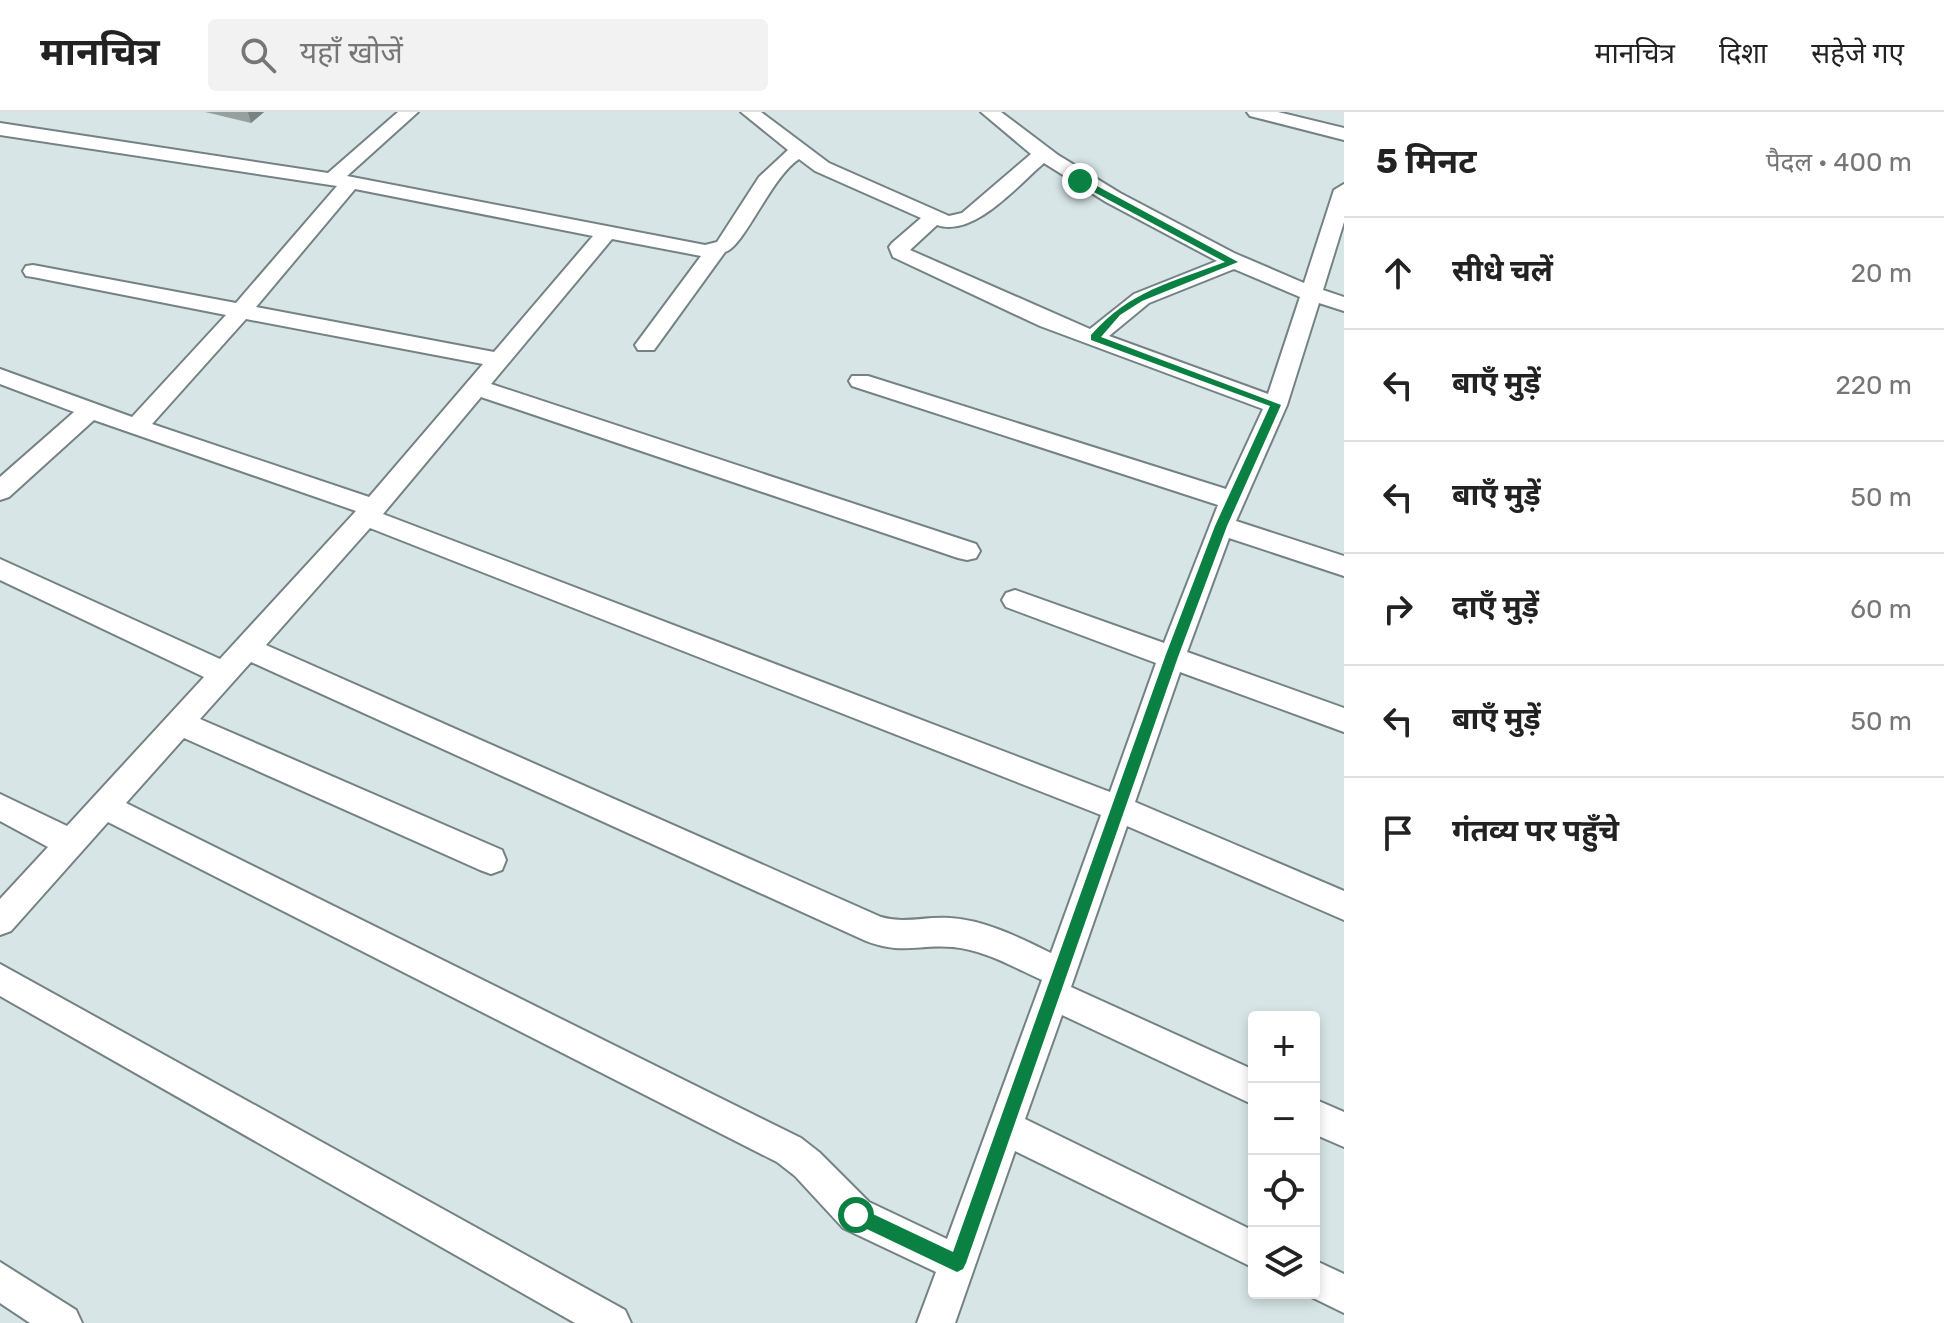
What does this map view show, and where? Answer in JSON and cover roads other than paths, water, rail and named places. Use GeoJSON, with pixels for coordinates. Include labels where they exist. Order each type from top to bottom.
{"type":"FeatureCollection","features":[{"type":"Feature","properties":{"kind":"street"},"geometry":{"type":"LineString","coordinates":[[136,427],[243,309],[341,180],[409,112]]}},
{"type":"Feature","properties":{"kind":"street"},"geometry":{"type":"LineString","coordinates":[[750,112],[822,167],[947,222],[969,217],[1041,155]]}},
{"type":"Feature","properties":{"kind":"street"},"geometry":{"type":"LineString","coordinates":[[990,112],[1041,155],[1080,181],[1233,262],[1312,295],[1344,304]]}},
{"type":"Feature","properties":{"kind":"street"},"geometry":{"type":"LineString","coordinates":[[1256,112],[1344,134]]}},
{"type":"Feature","properties":{"kind":"street"},"geometry":{"type":"LineString","coordinates":[[0,129],[341,180],[716,250]]}},
{"type":"Feature","properties":{"kind":"street"},"geometry":{"type":"LineString","coordinates":[[646,345],[716,250],[732,236],[769,174],[786,157],[800,151]]}},
{"type":"Feature","properties":{"kind":"street"},"geometry":{"type":"LineString","coordinates":[[936,1323],[1172,657],[1226,513],[1276,405],[1344,190]]}},
{"type":"Feature","properties":{"kind":"street"},"geometry":{"type":"LineString","coordinates":[[933,218],[904,241],[899,247],[900,253],[1039,317],[1276,405]]}},
{"type":"Feature","properties":{"kind":"street"},"geometry":{"type":"LineString","coordinates":[[0,921],[370,513],[608,231]]}},
{"type":"Feature","properties":{"kind":"street"},"geometry":{"type":"LineString","coordinates":[[1094,338],[1116,313],[1138,298],[1233,262]]}},
{"type":"Feature","properties":{"kind":"street"},"geometry":{"type":"LineString","coordinates":[[33,271],[499,360]]}},
{"type":"Feature","properties":{"kind":"street"},"geometry":{"type":"LineString","coordinates":[[0,376],[370,513],[1120,809],[1344,906]]}},
{"type":"Feature","properties":{"kind":"street"},"geometry":{"type":"LineString","coordinates":[[860,381],[1226,513],[1344,566]]}},
{"type":"Feature","properties":{"kind":"street"},"geometry":{"type":"LineString","coordinates":[[476,387],[967,551]]}},
{"type":"Feature","properties":{"kind":"street"},"geometry":{"type":"LineString","coordinates":[[0,491],[91,410]]}},
{"type":"Feature","properties":{"kind":"street"},"geometry":{"type":"LineString","coordinates":[[0,569],[223,673]]}},
{"type":"Feature","properties":{"kind":"street"},"geometry":{"type":"LineString","coordinates":[[1015,600],[1344,720]]}},
{"type":"Feature","properties":{"kind":"street"},"geometry":{"type":"LineString","coordinates":[[246,648],[877,931],[909,938],[946,932],[967,934],[1248,1085]]}},
{"type":"Feature","properties":{"kind":"street"},"geometry":{"type":"LineString","coordinates":[[179,723],[491,860]]}},
{"type":"Feature","properties":{"kind":"street"},"geometry":{"type":"LineString","coordinates":[[104,806],[789,1150],[807,1164],[856,1215],[957,1263]]}},
{"type":"Feature","properties":{"kind":"street"},"geometry":{"type":"LineString","coordinates":[[0,807],[70,843]]}},
{"type":"Feature","properties":{"kind":"street"},"geometry":{"type":"LineString","coordinates":[[0,979],[612,1323]]}},
{"type":"Feature","properties":{"kind":"street"},"geometry":{"type":"LineString","coordinates":[[1320,1119],[1344,1130]]}},
{"type":"Feature","properties":{"kind":"street"},"geometry":{"type":"LineString","coordinates":[[1004,1127],[1248,1247]]}},
{"type":"Feature","properties":{"kind":"street"},"geometry":{"type":"LineString","coordinates":[[0,1281],[63,1323]]}},
{"type":"Feature","properties":{"kind":"street"},"geometry":{"type":"LineString","coordinates":[[1320,1282],[1344,1294]]}}]}
